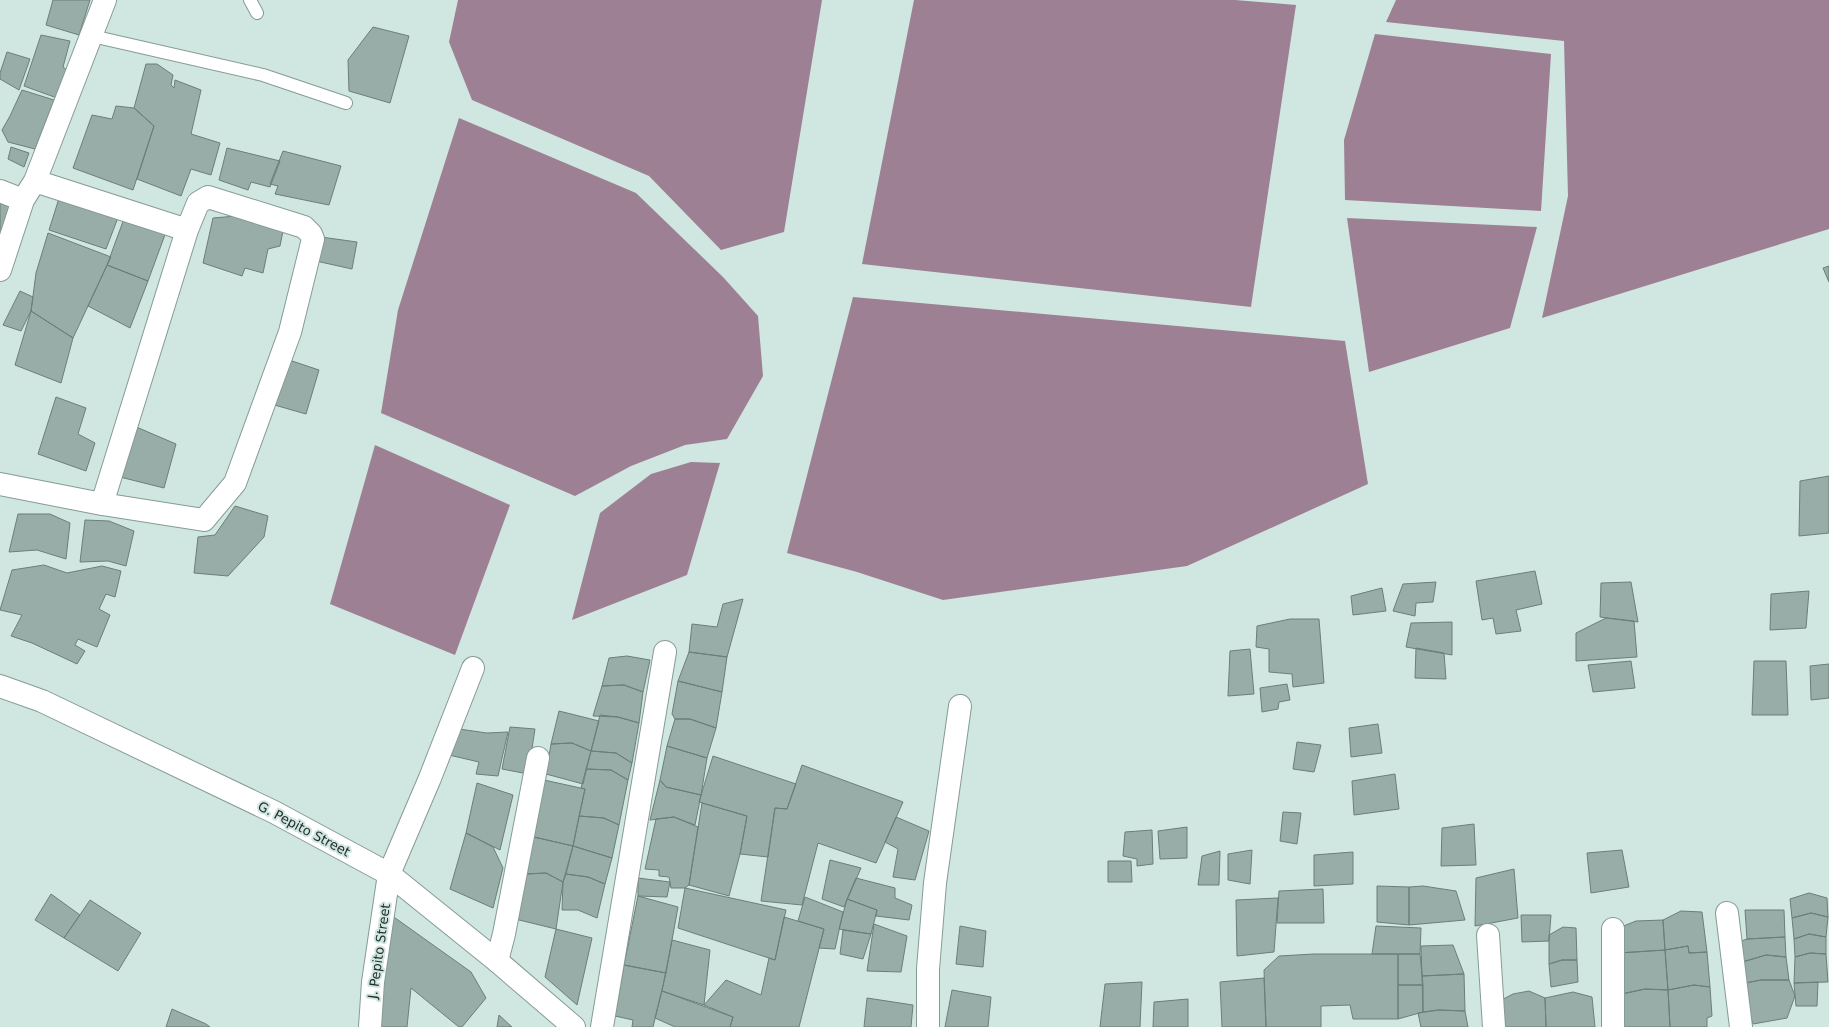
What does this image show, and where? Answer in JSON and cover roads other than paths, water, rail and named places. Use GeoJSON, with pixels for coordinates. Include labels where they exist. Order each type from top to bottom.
{"type":"FeatureCollection","features":[{"type":"Feature","properties":{"kind":"street"},"geometry":{"type":"LineString","coordinates":[[0,270],[23,200],[35,181],[105,0]]}},
{"type":"Feature","properties":{"kind":"street"},"geometry":{"type":"LineString","coordinates":[[35,181],[187,230]]}},
{"type":"Feature","properties":{"kind":"street"},"geometry":{"type":"LineString","coordinates":[[0,191],[23,200]]}},
{"type":"Feature","properties":{"kind":"street"},"geometry":{"type":"LineString","coordinates":[[0,484],[102,504],[204,520],[235,483],[290,332],[313,239],[304,227],[208,197],[198,203],[187,230],[102,504]]}},
{"type":"Feature","properties":{"kind":"street"},"geometry":{"type":"LineString","coordinates":[[602,1027],[665,652]]}},
{"type":"Feature","properties":{"kind":"street","name":"J. Pepito Street"},"geometry":{"type":"LineString","coordinates":[[370,1027],[373,982],[389,874],[430,778],[473,668]]}},
{"type":"Feature","properties":{"kind":"street","name":"G. Pepito Street"},"geometry":{"type":"LineString","coordinates":[[0,686],[42,701],[274,812],[389,874],[497,961],[574,1027]]}},
{"type":"Feature","properties":{"kind":"street"},"geometry":{"type":"LineString","coordinates":[[928,1027],[928,969],[936,883],[960,706]]}},
{"type":"Feature","properties":{"kind":"street"},"geometry":{"type":"LineString","coordinates":[[497,961],[504,934],[538,758]]}},
{"type":"Feature","properties":{"kind":"street"},"geometry":{"type":"LineString","coordinates":[[1728,913],[1741,1027]]}},
{"type":"Feature","properties":{"kind":"street"},"geometry":{"type":"LineString","coordinates":[[1613,929],[1613,1027]]}},
{"type":"Feature","properties":{"kind":"street"},"geometry":{"type":"LineString","coordinates":[[1488,935],[1494,1027]]}},
{"type":"Feature","properties":{"kind":"lane"},"geometry":{"type":"LineString","coordinates":[[250,0],[257,13]]}},
{"type":"Feature","properties":{"kind":"lane"},"geometry":{"type":"LineString","coordinates":[[92,36],[263,75],[346,103]]}}]}
